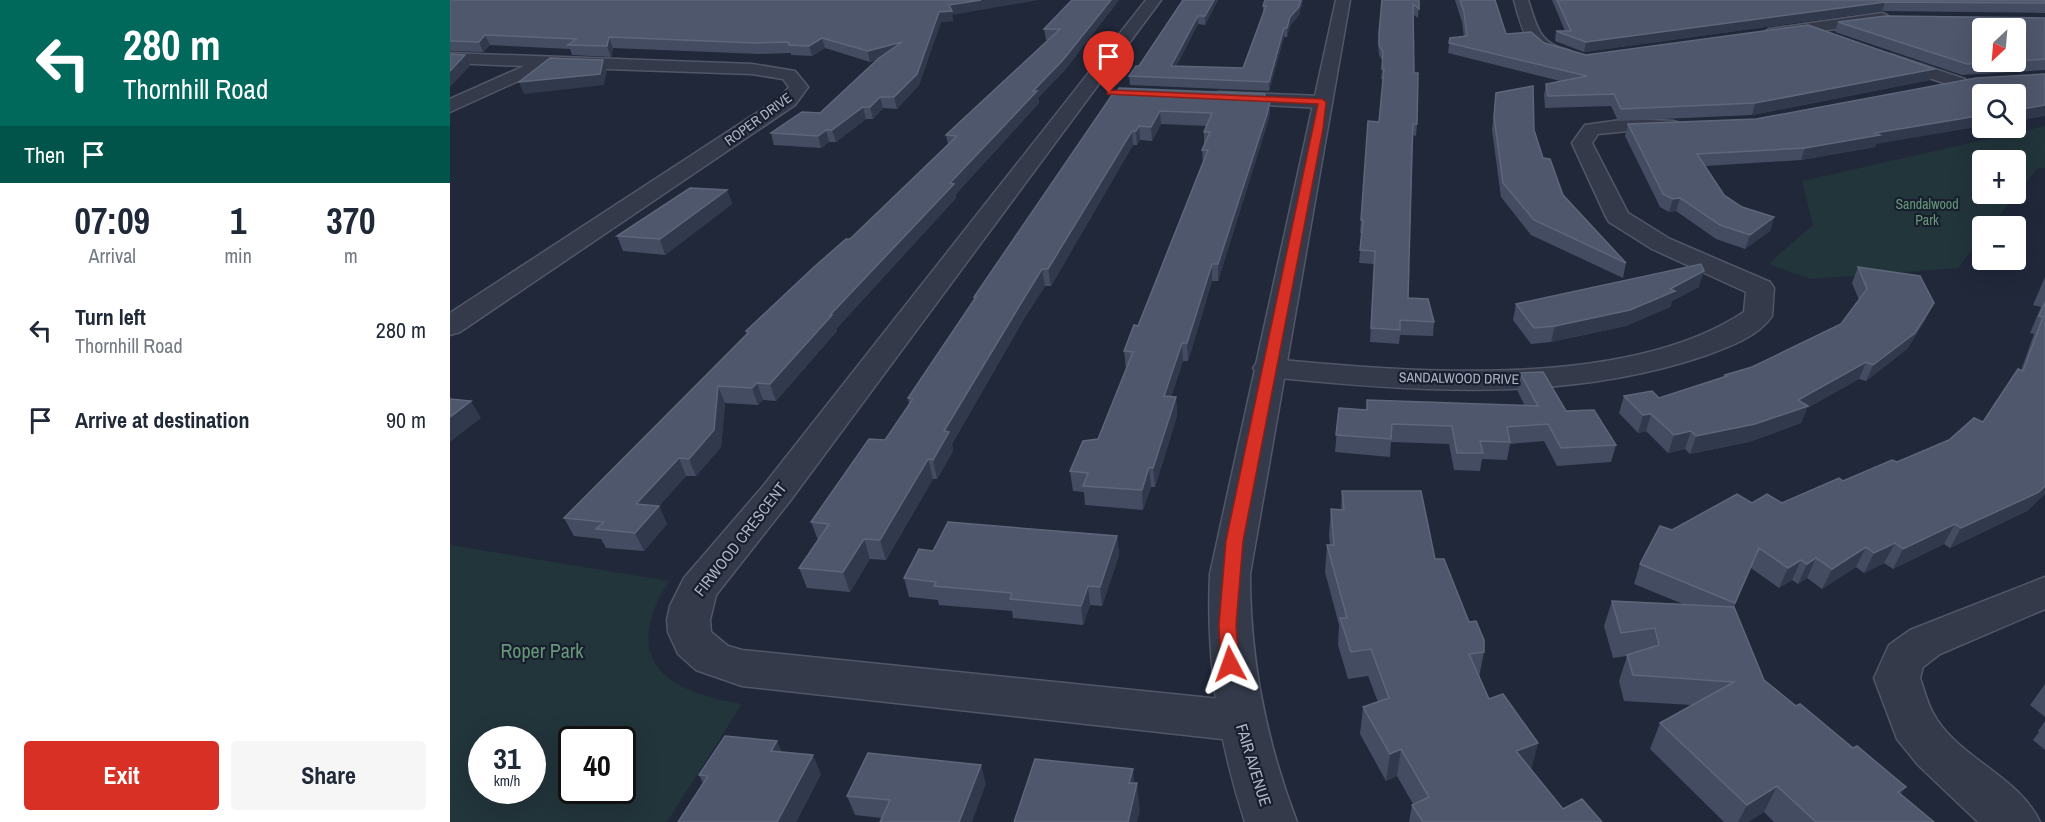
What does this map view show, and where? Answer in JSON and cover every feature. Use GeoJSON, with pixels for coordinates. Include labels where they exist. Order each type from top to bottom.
{"type":"FeatureCollection","features":[{"type":"Feature","properties":{"kind":"street","name":"FIRWOOD CRESCENT"},"geometry":{"type":"LineString","coordinates":[[1154,0],[1098,92],[698,590],[689,607],[687,623],[690,637],[705,656],[742,668],[1240,721]]}},
{"type":"Feature","properties":{"kind":"street","name":"FAIR AVENUE"},"geometry":{"type":"LineString","coordinates":[[1271,822],[1251,763],[1240,721],[1228,635],[1230,574],[1269,368],[1319,129],[1342,0]]}},
{"type":"Feature","properties":{"kind":"street"},"geometry":{"type":"LineString","coordinates":[[1521,0],[1534,41],[1549,51],[1584,59]]}},
{"type":"Feature","properties":{"kind":"street"},"geometry":{"type":"LineString","coordinates":[[1758,36],[1893,18]]}},
{"type":"Feature","properties":{"kind":"street"},"geometry":{"type":"LineString","coordinates":[[1804,29],[1837,40]]}},
{"type":"Feature","properties":{"kind":"street"},"geometry":{"type":"LineString","coordinates":[[1870,52],[1969,82],[1914,92]]}},
{"type":"Feature","properties":{"kind":"street","name":"ROPER DRIVE"},"geometry":{"type":"LineString","coordinates":[[450,58],[752,69],[789,75],[799,87],[788,101],[450,326]]}},
{"type":"Feature","properties":{"kind":"street"},"geometry":{"type":"LineString","coordinates":[[450,106],[546,63]]}},
{"type":"Feature","properties":{"kind":"street"},"geometry":{"type":"LineString","coordinates":[[1203,97],[1322,102]]}},
{"type":"Feature","properties":{"kind":"street","name":"SANDALWOOD DRIVE"},"geometry":{"type":"LineString","coordinates":[[1269,368],[1502,381],[1585,375],[1655,361],[1717,341],[1758,316],[1760,288],[1661,243],[1618,217],[1582,143],[1592,129],[1628,125],[1695,126]]}},
{"type":"Feature","properties":{"kind":"street"},"geometry":{"type":"LineString","coordinates":[[2014,822],[1935,750],[1914,725],[1897,678],[1905,657],[1925,642],[2045,592]]}},
{"type":"Feature","properties":{"kind":"green space","name":"Sandalwood Park"},"geometry":{"type":"Polygon","coordinates":[[[2045,126],[2045,168],[2038,168],[2026,183],[2026,150],[1972,150],[1972,204],[2009,204],[1999,216],[1972,216],[1972,251],[1958,268],[1811,279],[1768,264],[1813,225],[1802,181],[1992,138],[2026,138],[2026,130],[2045,126]]]}},
{"type":"Feature","properties":{"kind":"green space","name":"Roper Park"},"geometry":{"type":"Polygon","coordinates":[[[450,545],[669,581],[655,608],[649,632],[650,651],[658,668],[672,681],[692,691],[715,699],[742,704],[667,822],[450,822],[450,545]]]}},
{"type":"Feature","properties":{"kind":"building"},"geometry":{"type":"Polygon","coordinates":[[[450,0],[981,0],[949,5],[952,11],[939,12],[917,74],[894,97],[880,97],[870,107],[863,107],[832,130],[826,130],[818,136],[771,133],[802,112],[820,113],[879,58],[902,42],[868,51],[822,38],[809,46],[789,45],[788,42],[756,43],[609,37],[607,46],[568,45],[576,39],[485,35],[479,42],[450,41],[450,0]]]}},
{"type":"Feature","properties":{"kind":"building"},"geometry":{"type":"Polygon","coordinates":[[[1072,0],[1111,0],[1063,60],[1033,91],[1037,91],[950,183],[954,184],[830,315],[832,315],[770,384],[757,383],[752,388],[718,386],[714,430],[689,459],[679,458],[636,504],[659,506],[635,533],[596,529],[604,522],[564,518],[749,332],[746,331],[814,267],[846,239],[850,239],[957,136],[946,135],[1060,29],[1044,29],[1072,0]]]}},
{"type":"Feature","properties":{"kind":"building"},"geometry":{"type":"Polygon","coordinates":[[[1183,0],[1214,0],[1205,16],[1198,16],[1171,66],[1243,68],[1266,6],[1263,6],[1265,0],[1301,0],[1299,7],[1290,17],[1287,28],[1284,28],[1269,82],[1129,76],[1136,66],[1139,66],[1183,0]]]}},
{"type":"Feature","properties":{"kind":"building"},"geometry":{"type":"Polygon","coordinates":[[[1382,0],[1419,0],[1419,9],[1413,4],[1414,73],[1418,73],[1417,124],[1413,124],[1408,298],[1428,299],[1434,322],[1400,320],[1400,330],[1371,328],[1375,251],[1360,250],[1368,121],[1379,122],[1384,69],[1382,69],[1383,52],[1379,45],[1382,0]]]}},
{"type":"Feature","properties":{"kind":"building"},"geometry":{"type":"Polygon","coordinates":[[[1460,0],[1495,0],[1506,34],[1531,32],[1544,43],[1586,55],[1808,25],[1934,69],[1755,103],[1621,109],[1614,94],[1548,96],[1546,84],[1587,76],[1449,43],[1450,38],[1467,36],[1460,0]]]}},
{"type":"Feature","properties":{"kind":"building"},"geometry":{"type":"Polygon","coordinates":[[[1557,0],[2045,0],[2045,3],[1885,2],[1586,42],[1556,31],[1571,31],[1557,0]]]}},
{"type":"Feature","properties":{"kind":"building"},"geometry":{"type":"Polygon","coordinates":[[[1886,16],[2045,18],[2045,59],[2026,60],[2026,18],[1972,18],[1972,64],[1967,64],[1838,22],[1886,16]]]}},
{"type":"Feature","properties":{"kind":"building"},"geometry":{"type":"Polygon","coordinates":[[[450,54],[465,55],[450,71],[450,54]]]}},
{"type":"Feature","properties":{"kind":"building"},"geometry":{"type":"Polygon","coordinates":[[[550,58],[603,60],[600,74],[519,82],[550,58]]]}},
{"type":"Feature","properties":{"kind":"building"},"geometry":{"type":"Polygon","coordinates":[[[2045,74],[2045,105],[2026,108],[2026,84],[1972,84],[1972,117],[1875,133],[1880,135],[1805,148],[1697,154],[1724,195],[1742,207],[1774,217],[1750,235],[1720,225],[1680,198],[1673,199],[1663,194],[1628,124],[1756,119],[1976,78],[2045,74]]]}},
{"type":"Feature","properties":{"kind":"building"},"geometry":{"type":"Polygon","coordinates":[[[1533,86],[1534,130],[1543,158],[1550,159],[1563,195],[1626,263],[1534,220],[1503,183],[1494,117],[1496,93],[1533,86]]]}},
{"type":"Feature","properties":{"kind":"building"},"geometry":{"type":"Polygon","coordinates":[[[1119,88],[1265,94],[1263,101],[1270,101],[1218,264],[1212,264],[1187,343],[1182,343],[1164,396],[1176,397],[1153,468],[1149,467],[1142,490],[1083,486],[1088,473],[1070,471],[1083,441],[1098,439],[1133,352],[1124,351],[1134,325],[1138,326],[1208,150],[1202,150],[1210,132],[1204,132],[1212,113],[1160,111],[1151,127],[1139,126],[1136,131],[1132,131],[1048,269],[1042,269],[944,431],[949,432],[933,460],[928,459],[880,540],[864,539],[843,572],[799,568],[829,524],[811,522],[869,439],[885,440],[913,399],[908,398],[976,297],[974,297],[1119,88]]]}},
{"type":"Feature","properties":{"kind":"building"},"geometry":{"type":"Polygon","coordinates":[[[690,188],[727,190],[660,239],[617,236],[690,188]]]}},
{"type":"Feature","properties":{"kind":"building"},"geometry":{"type":"Polygon","coordinates":[[[1701,264],[1704,271],[1670,289],[1675,291],[1630,310],[1555,326],[1534,328],[1516,304],[1701,264]]]}},
{"type":"Feature","properties":{"kind":"building"},"geometry":{"type":"Polygon","coordinates":[[[1858,267],[1920,276],[1934,303],[1915,333],[1873,365],[1866,362],[1798,400],[1808,406],[1755,424],[1696,436],[1691,431],[1674,435],[1651,414],[1643,415],[1624,396],[1652,391],[1659,398],[1727,376],[1725,375],[1752,367],[1841,324],[1867,289],[1858,267]]]}},
{"type":"Feature","properties":{"kind":"building"},"geometry":{"type":"Polygon","coordinates":[[[2045,302],[2045,486],[2039,492],[1961,528],[1955,524],[1903,549],[1895,543],[1874,553],[1866,547],[1832,569],[1816,558],[1807,564],[1801,560],[1788,568],[1759,548],[1735,603],[1640,564],[1660,526],[1672,530],[1737,494],[1752,503],[1767,494],[1782,503],[1839,478],[1843,481],[1892,460],[1897,462],[1949,440],[1974,418],[1983,422],[2018,369],[2023,371],[2043,317],[2039,316],[2045,302]]]}},
{"type":"Feature","properties":{"kind":"building"},"geometry":{"type":"Polygon","coordinates":[[[1543,372],[1566,411],[1594,410],[1616,445],[1561,448],[1548,424],[1507,427],[1510,442],[1480,441],[1483,453],[1457,453],[1452,426],[1392,424],[1391,439],[1336,435],[1339,408],[1367,410],[1367,400],[1538,406],[1520,373],[1543,372]]]}},
{"type":"Feature","properties":{"kind":"building"},"geometry":{"type":"Polygon","coordinates":[[[450,399],[471,401],[450,417],[450,399]]]}},
{"type":"Feature","properties":{"kind":"building"},"geometry":{"type":"Polygon","coordinates":[[[1342,491],[1421,491],[1435,559],[1444,559],[1469,622],[1476,621],[1484,640],[1484,652],[1469,654],[1489,699],[1503,694],[1538,743],[1516,751],[1563,809],[1582,799],[1602,822],[1423,822],[1412,805],[1429,797],[1401,749],[1390,754],[1363,707],[1389,698],[1371,649],[1351,652],[1340,618],[1347,618],[1327,545],[1334,545],[1331,509],[1344,510],[1342,491]]]}},
{"type":"Feature","properties":{"kind":"building"},"geometry":{"type":"Polygon","coordinates":[[[948,522],[1117,536],[1100,587],[1088,586],[1081,606],[1010,599],[1012,593],[934,586],[936,582],[904,578],[919,549],[933,551],[948,522]]]}},
{"type":"Feature","properties":{"kind":"building"},"geometry":{"type":"Polygon","coordinates":[[[1612,601],[1734,607],[1764,680],[1796,706],[1800,704],[1853,748],[1857,746],[1906,787],[1898,792],[1934,822],[1816,822],[1777,786],[1747,805],[1660,723],[1734,682],[1633,675],[1627,655],[1659,645],[1655,628],[1621,633],[1612,601]]]}},
{"type":"Feature","properties":{"kind":"building"},"geometry":{"type":"Polygon","coordinates":[[[725,736],[777,741],[771,751],[813,755],[777,822],[678,822],[708,776],[699,775],[725,736]]]}},
{"type":"Feature","properties":{"kind":"building"},"geometry":{"type":"Polygon","coordinates":[[[868,753],[981,765],[959,822],[880,822],[890,800],[847,796],[868,753]]]}},
{"type":"Feature","properties":{"kind":"building"},"geometry":{"type":"Polygon","coordinates":[[[1035,759],[1133,769],[1129,783],[1137,783],[1128,822],[1014,822],[1035,759]]]}},
{"type":"Feature","properties":{"kind":"route"},"geometry":{"type":"LineString","coordinates":[[1109,93],[1322,102],[1319,129],[1234,541],[1227,625],[1230,664]]}}]}
